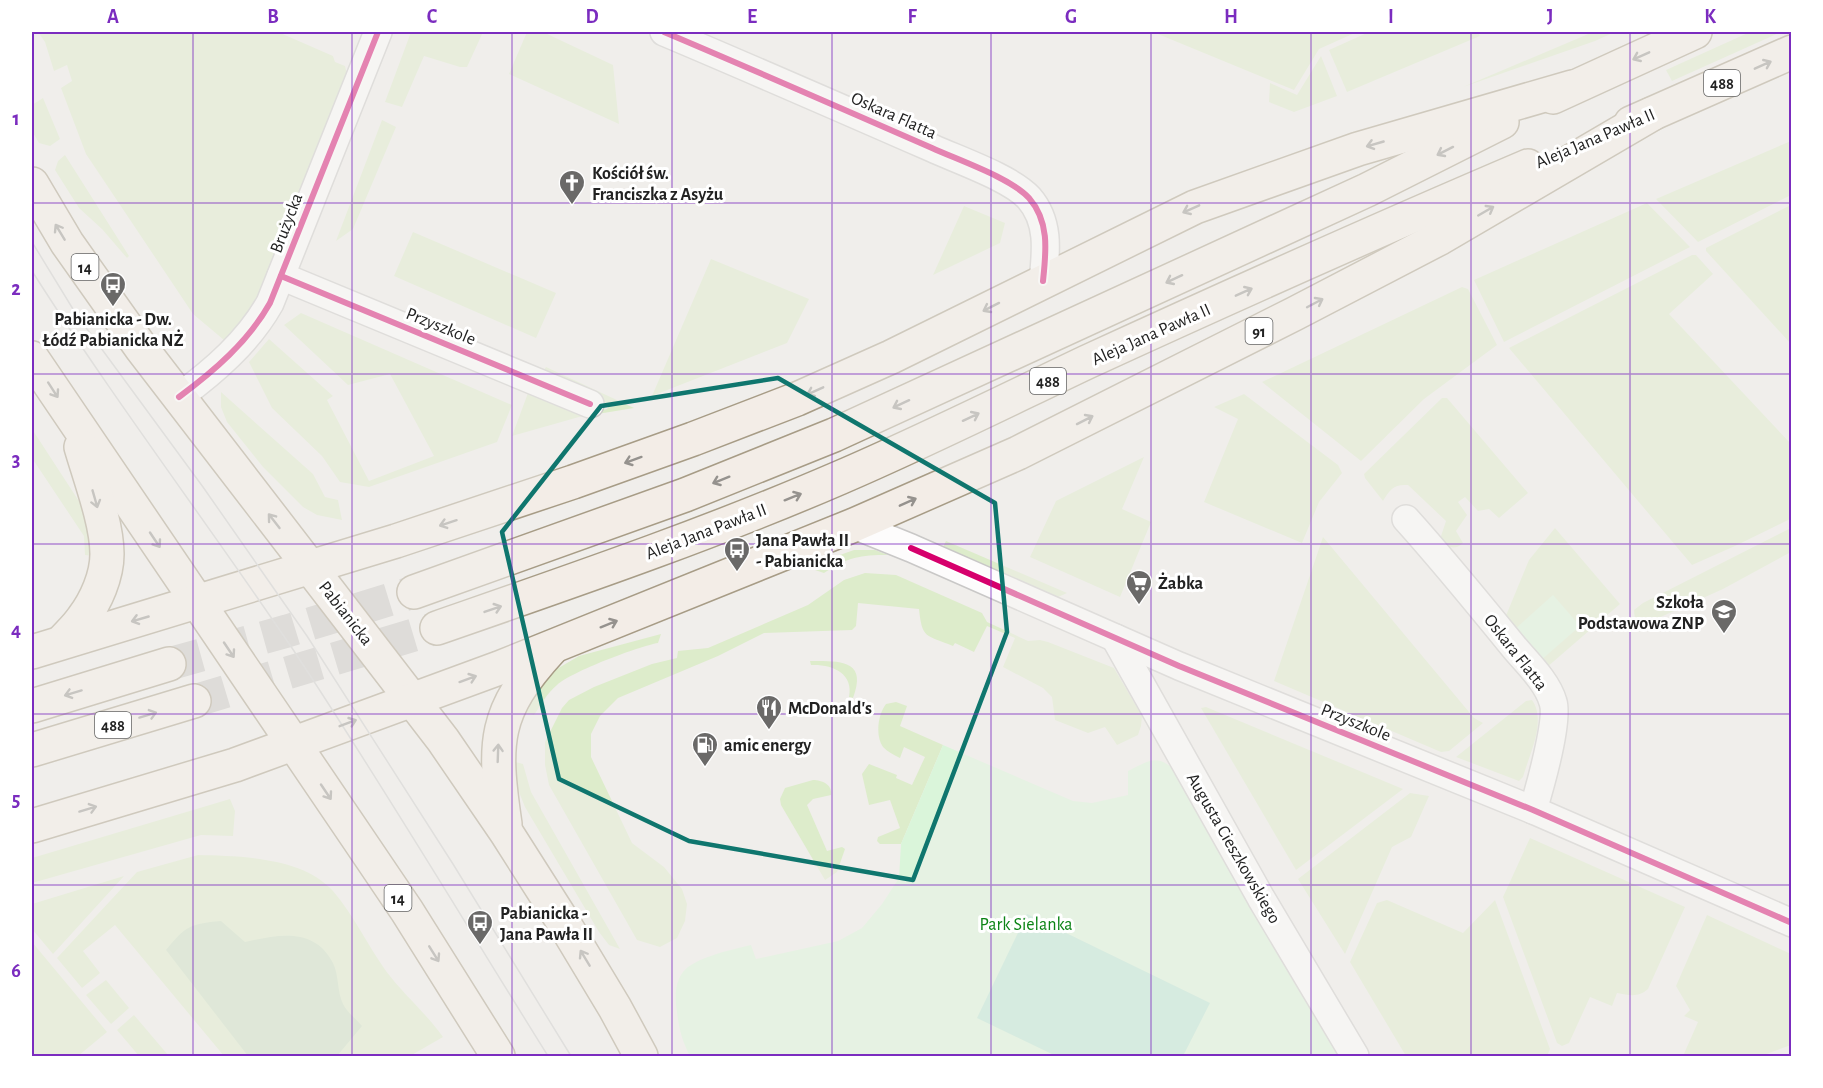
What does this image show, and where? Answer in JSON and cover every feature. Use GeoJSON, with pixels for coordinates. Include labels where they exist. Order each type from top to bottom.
{"type":"FeatureCollection","features":[{"type":"Feature","properties":{"kind":"main road","name":"488"},"geometry":{"type":"LineString","coordinates":[[414,592],[674,499],[834,435],[1367,190],[1572,87],[1695,32]]}},
{"type":"Feature","properties":{"kind":"main road","name":"Aleja Jana Pawła II"},"geometry":{"type":"LineString","coordinates":[[437,628],[676,544],[839,478],[1428,209],[1791,52]]}},
{"type":"Feature","properties":{"kind":"main road"},"geometry":{"type":"LineString","coordinates":[[47,647],[396,541],[573,482],[797,399],[891,357],[1195,207],[1358,149],[1572,87]]}},
{"type":"Feature","properties":{"kind":"main road","name":"91"},"geometry":{"type":"LineString","coordinates":[[854,525],[1018,453],[1293,314],[1440,238],[1652,114]]}},
{"type":"Feature","properties":{"kind":"main road","name":"Pabianicka"},"geometry":{"type":"LineString","coordinates":[[32,184],[67,243],[142,349],[443,740],[506,832],[609,998],[641,1056]]}},
{"type":"Feature","properties":{"kind":"main road","name":"14"},"geometry":{"type":"LineString","coordinates":[[32,358],[407,911],[498,1056]]}},
{"type":"Feature","properties":{"kind":"main road"},"geometry":{"type":"LineString","coordinates":[[47,647],[83,618],[97,593],[107,555],[100,514],[74,422]]}},
{"type":"Feature","properties":{"kind":"main road"},"geometry":{"type":"LineString","coordinates":[[32,826],[235,765],[293,744],[555,646],[854,525]]}},
{"type":"Feature","properties":{"kind":"main road"},"geometry":{"type":"LineString","coordinates":[[506,832],[498,762],[504,718],[517,691],[555,646]]}},
{"type":"Feature","properties":{"kind":"main road","name":"488"},"geometry":{"type":"LineString","coordinates":[[32,706],[169,664]]}},
{"type":"Feature","properties":{"kind":"main road","name":"488"},"geometry":{"type":"LineString","coordinates":[[32,750],[194,701]]}},
{"type":"Feature","properties":{"kind":"street","name":"Brużycka"},"geometry":{"type":"LineString","coordinates":[[179,397],[209,374],[257,325],[270,303],[378,32]]}},
{"type":"Feature","properties":{"kind":"street","name":"Oskara Flatta"},"geometry":{"type":"LineString","coordinates":[[664,32],[968,164],[1017,189],[1029,198],[1044,227],[1046,242],[1043,280]]}},
{"type":"Feature","properties":{"kind":"street","name":"Przyszkole"},"geometry":{"type":"LineString","coordinates":[[281,276],[590,404]]}},
{"type":"Feature","properties":{"kind":"street","name":"Oskara Flatta"},"geometry":{"type":"LineString","coordinates":[[1406,519],[1455,573],[1541,681],[1553,702],[1554,713],[1543,778],[1533,810]]}},
{"type":"Feature","properties":{"kind":"street","name":"Przyszkole"},"geometry":{"type":"LineString","coordinates":[[854,525],[1115,638],[1533,810],[1791,922]]}},
{"type":"Feature","properties":{"kind":"street","name":"Augusta Cieszkowskiego"},"geometry":{"type":"LineString","coordinates":[[1115,638],[1261,898],[1355,1056]]}},
{"type":"Feature","properties":{"kind":"highlighted area"},"geometry":{"type":"Polygon","coordinates":[[[778,378],[995,503],[1007,632],[913,880],[689,841],[559,779],[502,532],[601,406],[778,378]]]}},
{"type":"Feature","properties":{"kind":"green space"},"geometry":{"type":"Polygon","coordinates":[[[38,32],[278,32],[333,56],[335,62],[345,66],[347,74],[265,282],[251,310],[224,340],[193,314],[86,154],[61,88],[72,81],[67,65],[54,71],[45,42],[38,32]]]}},
{"type":"Feature","properties":{"kind":"green space"},"geometry":{"type":"Polygon","coordinates":[[[411,32],[483,32],[467,67],[424,56],[402,107],[385,102],[411,32]]]}},
{"type":"Feature","properties":{"kind":"green space"},"geometry":{"type":"Polygon","coordinates":[[[527,32],[543,32],[613,65],[619,124],[509,74],[527,32]]]}},
{"type":"Feature","properties":{"kind":"green space"},"geometry":{"type":"Polygon","coordinates":[[[1153,32],[1357,32],[1319,49],[1294,90],[1153,32]]]}},
{"type":"Feature","properties":{"kind":"green space"},"geometry":{"type":"Polygon","coordinates":[[[1369,32],[1478,32],[1480,36],[1347,92],[1329,50],[1369,32]]]}},
{"type":"Feature","properties":{"kind":"green space"},"geometry":{"type":"Polygon","coordinates":[[[1593,32],[1615,32],[1463,87],[1593,32]]]}},
{"type":"Feature","properties":{"kind":"green space"},"geometry":{"type":"Polygon","coordinates":[[[1750,32],[1781,32],[1672,81],[1666,70],[1750,32]]]}},
{"type":"Feature","properties":{"kind":"green space"},"geometry":{"type":"Polygon","coordinates":[[[1321,56],[1337,96],[1294,112],[1269,102],[1270,83],[1297,95],[1321,56]]]}},
{"type":"Feature","properties":{"kind":"green space"},"geometry":{"type":"Polygon","coordinates":[[[43,98],[60,139],[50,146],[39,143],[32,131],[32,105],[43,98]]]}},
{"type":"Feature","properties":{"kind":"green space"},"geometry":{"type":"Polygon","coordinates":[[[382,120],[396,127],[353,229],[336,241],[382,120]]]}},
{"type":"Feature","properties":{"kind":"green space"},"geometry":{"type":"Polygon","coordinates":[[[1791,141],[1791,195],[1698,242],[1656,199],[1791,141]]]}},
{"type":"Feature","properties":{"kind":"green space"},"geometry":{"type":"Polygon","coordinates":[[[65,155],[129,256],[127,258],[102,229],[79,208],[55,170],[58,161],[65,155]]]}},
{"type":"Feature","properties":{"kind":"green space"},"geometry":{"type":"Polygon","coordinates":[[[1647,203],[1690,247],[1504,342],[1474,280],[1647,203]]]}},
{"type":"Feature","properties":{"kind":"green space"},"geometry":{"type":"Polygon","coordinates":[[[1791,205],[1791,344],[1706,251],[1706,248],[1791,205]]]}},
{"type":"Feature","properties":{"kind":"green space"},"geometry":{"type":"Polygon","coordinates":[[[964,206],[1005,223],[1000,243],[933,275],[964,206]]]}},
{"type":"Feature","properties":{"kind":"green space"},"geometry":{"type":"Polygon","coordinates":[[[413,232],[556,293],[536,338],[394,276],[413,232]]]}},
{"type":"Feature","properties":{"kind":"green space"},"geometry":{"type":"Polygon","coordinates":[[[1696,255],[1713,274],[1669,314],[1791,444],[1792,518],[1692,565],[1509,348],[1696,255]]]}},
{"type":"Feature","properties":{"kind":"green space"},"geometry":{"type":"Polygon","coordinates":[[[711,259],[809,299],[787,343],[652,396],[711,259]]]}},
{"type":"Feature","properties":{"kind":"green space"},"geometry":{"type":"Polygon","coordinates":[[[1462,287],[1468,289],[1497,345],[1424,399],[1361,461],[1262,382],[1462,287]]]}},
{"type":"Feature","properties":{"kind":"green space"},"geometry":{"type":"Polygon","coordinates":[[[301,313],[512,405],[497,442],[369,487],[340,482],[322,456],[272,408],[249,362],[269,339],[333,396],[327,400],[369,481],[434,456],[390,374],[348,385],[284,325],[301,313]]]}},
{"type":"Feature","properties":{"kind":"green space"},"geometry":{"type":"Polygon","coordinates":[[[546,367],[634,408],[579,417],[512,436],[528,393],[578,414],[607,409],[610,405],[542,373],[546,367]]]}},
{"type":"Feature","properties":{"kind":"green space"},"geometry":{"type":"Polygon","coordinates":[[[221,392],[313,474],[325,497],[338,500],[342,520],[317,515],[303,507],[263,467],[227,422],[221,407],[221,392]]]}},
{"type":"Feature","properties":{"kind":"green space"},"geometry":{"type":"Polygon","coordinates":[[[1244,394],[1338,465],[1342,473],[1319,502],[1302,543],[1204,502],[1238,419],[1214,407],[1244,394]]]}},
{"type":"Feature","properties":{"kind":"green space"},"geometry":{"type":"Polygon","coordinates":[[[1442,398],[1447,398],[1528,493],[1499,518],[1489,509],[1478,511],[1465,497],[1458,502],[1467,515],[1456,531],[1463,543],[1454,548],[1439,542],[1446,521],[1408,485],[1393,488],[1383,501],[1364,474],[1442,398]]]}},
{"type":"Feature","properties":{"kind":"green space"},"geometry":{"type":"Polygon","coordinates":[[[32,429],[86,512],[93,556],[85,555],[84,536],[32,458],[32,429]]]}},
{"type":"Feature","properties":{"kind":"green space"},"geometry":{"type":"Polygon","coordinates":[[[1144,457],[1122,509],[1151,522],[1120,597],[1030,557],[1056,501],[1144,457]]]}},
{"type":"Feature","properties":{"kind":"green space"},"geometry":{"type":"Polygon","coordinates":[[[1555,528],[1620,604],[1546,668],[1505,618],[1529,560],[1555,528]]]}},
{"type":"Feature","properties":{"kind":"green space"},"geometry":{"type":"Polygon","coordinates":[[[1791,528],[1791,552],[1723,589],[1654,620],[1645,623],[1635,620],[1634,610],[1643,603],[1791,528]]]}},
{"type":"Feature","properties":{"kind":"green space"},"geometry":{"type":"Polygon","coordinates":[[[1323,537],[1474,718],[1483,723],[1449,751],[1441,752],[1274,681],[1323,537]]]}},
{"type":"Feature","properties":{"kind":"green space"},"geometry":{"type":"Polygon","coordinates":[[[946,541],[1067,593],[1056,598],[943,547],[946,541]]]}},
{"type":"Feature","properties":{"kind":"green space"},"geometry":{"type":"Polygon","coordinates":[[[854,550],[875,550],[888,555],[854,558],[824,573],[815,570],[837,556],[854,550]]]}},
{"type":"Feature","properties":{"kind":"green space"},"geometry":{"type":"Polygon","coordinates":[[[865,573],[896,575],[982,613],[987,622],[1028,641],[1048,642],[1114,668],[1142,716],[1138,735],[1117,745],[1105,727],[1088,733],[1055,720],[1052,697],[1043,688],[1003,667],[1015,638],[987,626],[974,652],[955,643],[953,646],[927,635],[922,626],[919,609],[858,603],[856,626],[852,630],[764,633],[718,656],[618,698],[600,716],[591,734],[591,757],[632,843],[664,867],[682,889],[687,904],[685,921],[677,938],[660,947],[637,940],[549,785],[545,765],[545,742],[562,708],[569,700],[594,687],[652,664],[677,658],[678,651],[708,648],[808,605],[844,580],[865,573]]]}},
{"type":"Feature","properties":{"kind":"green space"},"geometry":{"type":"Polygon","coordinates":[[[1553,595],[1580,626],[1540,661],[1513,631],[1553,595]]]}},
{"type":"Feature","properties":{"kind":"green space"},"geometry":{"type":"Polygon","coordinates":[[[661,634],[658,643],[606,660],[576,673],[557,685],[534,715],[521,713],[550,673],[579,656],[661,634]]]}},
{"type":"Feature","properties":{"kind":"green space"},"geometry":{"type":"Polygon","coordinates":[[[810,661],[840,662],[854,669],[857,685],[853,698],[849,697],[850,689],[845,676],[834,668],[811,665],[810,661]]]}},
{"type":"Feature","properties":{"kind":"green space"},"geometry":{"type":"Polygon","coordinates":[[[1532,700],[1538,718],[1537,728],[1523,777],[1519,781],[1456,757],[1526,701],[1532,700]]]}},
{"type":"Feature","properties":{"kind":"green space"},"geometry":{"type":"Polygon","coordinates":[[[896,702],[907,706],[900,726],[943,745],[901,844],[880,844],[877,841],[878,837],[900,828],[890,800],[869,805],[862,774],[869,764],[897,775],[896,778],[912,785],[925,757],[904,747],[900,758],[883,747],[878,731],[881,713],[886,704],[896,702]]]}},
{"type":"Feature","properties":{"kind":"green space"},"geometry":{"type":"Polygon","coordinates":[[[1206,707],[1403,789],[1296,870],[1201,708],[1206,707]]]}},
{"type":"Feature","properties":{"kind":"green space","name":"Park Sielanka"},"geometry":{"type":"Polygon","coordinates":[[[943,745],[1073,801],[1092,803],[1128,795],[1128,771],[1142,764],[1158,760],[1169,765],[1176,771],[1340,1056],[690,1056],[681,1035],[676,1002],[677,987],[683,972],[704,958],[751,945],[756,959],[838,941],[862,928],[882,904],[899,878],[901,844],[943,745]]]}},
{"type":"Feature","properties":{"kind":"green space"},"geometry":{"type":"Polygon","coordinates":[[[512,761],[523,764],[531,792],[620,949],[609,945],[599,932],[525,807],[517,787],[512,761]]]}},
{"type":"Feature","properties":{"kind":"green space"},"geometry":{"type":"Polygon","coordinates":[[[813,780],[826,784],[831,791],[831,795],[813,799],[807,805],[827,851],[842,847],[845,849],[837,872],[825,880],[781,805],[780,799],[785,788],[813,780]]]}},
{"type":"Feature","properties":{"kind":"green space"},"geometry":{"type":"Polygon","coordinates":[[[1410,793],[1429,796],[1411,837],[1392,847],[1345,954],[1298,879],[1410,793]]]}},
{"type":"Feature","properties":{"kind":"green space"},"geometry":{"type":"Polygon","coordinates":[[[230,799],[235,811],[233,836],[201,835],[32,883],[32,858],[230,799]]]}},
{"type":"Feature","properties":{"kind":"green space"},"geometry":{"type":"Polygon","coordinates":[[[1530,838],[1685,907],[1648,989],[1637,995],[1617,993],[1612,1006],[1590,997],[1569,1043],[1562,1046],[1557,1043],[1503,897],[1530,838]]]}},
{"type":"Feature","properties":{"kind":"green space"},"geometry":{"type":"Polygon","coordinates":[[[198,855],[233,856],[270,861],[305,871],[320,880],[340,900],[386,971],[443,1037],[410,1056],[224,1056],[115,925],[83,951],[100,973],[82,988],[57,958],[137,872],[198,855]]]}},
{"type":"Feature","properties":{"kind":"green space"},"geometry":{"type":"Polygon","coordinates":[[[124,876],[53,954],[32,929],[32,904],[124,876]]]}},
{"type":"Feature","properties":{"kind":"green space"},"geometry":{"type":"Polygon","coordinates":[[[1387,900],[1463,933],[1495,900],[1550,1049],[1547,1056],[1406,1056],[1350,962],[1377,903],[1387,900]]]}},
{"type":"Feature","properties":{"kind":"green space"},"geometry":{"type":"Polygon","coordinates":[[[1027,914],[1210,1003],[1183,1056],[1056,1056],[977,1018],[1027,914]]]}},
{"type":"Feature","properties":{"kind":"green space"},"geometry":{"type":"Polygon","coordinates":[[[1707,915],[1791,954],[1791,1045],[1761,1056],[1683,1056],[1698,1022],[1684,1016],[1690,1010],[1676,986],[1707,915]]]}},
{"type":"Feature","properties":{"kind":"green space"},"geometry":{"type":"Polygon","coordinates":[[[221,921],[245,942],[270,937],[294,936],[316,943],[325,951],[335,968],[343,1004],[362,1026],[337,1056],[248,1056],[166,950],[189,928],[202,923],[221,921]]]}},
{"type":"Feature","properties":{"kind":"green space"},"geometry":{"type":"Polygon","coordinates":[[[32,942],[107,1032],[78,1056],[32,1056],[32,942]]]}},
{"type":"Feature","properties":{"kind":"green space"},"geometry":{"type":"Polygon","coordinates":[[[106,980],[129,1008],[111,1024],[86,995],[106,980]]]}},
{"type":"Feature","properties":{"kind":"green space"},"geometry":{"type":"Polygon","coordinates":[[[134,1015],[168,1055],[139,1056],[117,1030],[134,1015]]]}},
{"type":"Feature","properties":{"kind":"tunnel"},"geometry":{"type":"LineString","coordinates":[[169,664],[414,592]]}},
{"type":"Feature","properties":{"kind":"tunnel"},"geometry":{"type":"LineString","coordinates":[[194,701],[437,628]]}},
{"type":"Feature","properties":{"kind":"tram line"},"geometry":{"type":"LineString","coordinates":[[32,242],[76,314],[203,487],[307,636],[453,864],[571,1056]]}},
{"type":"Feature","properties":{"kind":"tram line"},"geometry":{"type":"LineString","coordinates":[[32,271],[95,366],[325,698],[548,1056]]}},
{"type":"Feature","properties":{"kind":"cycle path"},"geometry":{"type":"LineString","coordinates":[[179,397],[205,377],[241,343],[270,303],[378,32]]}},
{"type":"Feature","properties":{"kind":"cycle path"},"geometry":{"type":"LineString","coordinates":[[664,32],[1010,183],[1029,198],[1040,217],[1045,238],[1043,281]]}},
{"type":"Feature","properties":{"kind":"cycle path"},"geometry":{"type":"LineString","coordinates":[[281,276],[590,404]]}},
{"type":"Feature","properties":{"kind":"cycle path"},"geometry":{"type":"LineString","coordinates":[[911,548],[1179,666],[1533,810],[1792,923]]}},
{"type":"Feature","properties":{"kind":"place","name":"Kościół św. Franciszka z Asyżu"},"geometry":{"type":"Point","coordinates":[572,206]}},
{"type":"Feature","properties":{"kind":"place","name":"Pabianicka - Dw. Łódź Pabianicka NŻ"},"geometry":{"type":"Point","coordinates":[113,308]}},
{"type":"Feature","properties":{"kind":"place","name":"Jana Pawła II - Pabianicka"},"geometry":{"type":"Point","coordinates":[737,573]}},
{"type":"Feature","properties":{"kind":"place","name":"Żabka"},"geometry":{"type":"Point","coordinates":[1139,606]}},
{"type":"Feature","properties":{"kind":"place","name":"Szkoła Podstawowa ZNP"},"geometry":{"type":"Point","coordinates":[1724,635]}},
{"type":"Feature","properties":{"kind":"place","name":"McDonald's"},"geometry":{"type":"Point","coordinates":[769,731]}},
{"type":"Feature","properties":{"kind":"place","name":"amic energy"},"geometry":{"type":"Point","coordinates":[705,768]}},
{"type":"Feature","properties":{"kind":"place","name":"Pabianicka - Jana Pawła II"},"geometry":{"type":"Point","coordinates":[480,946]}}]}
